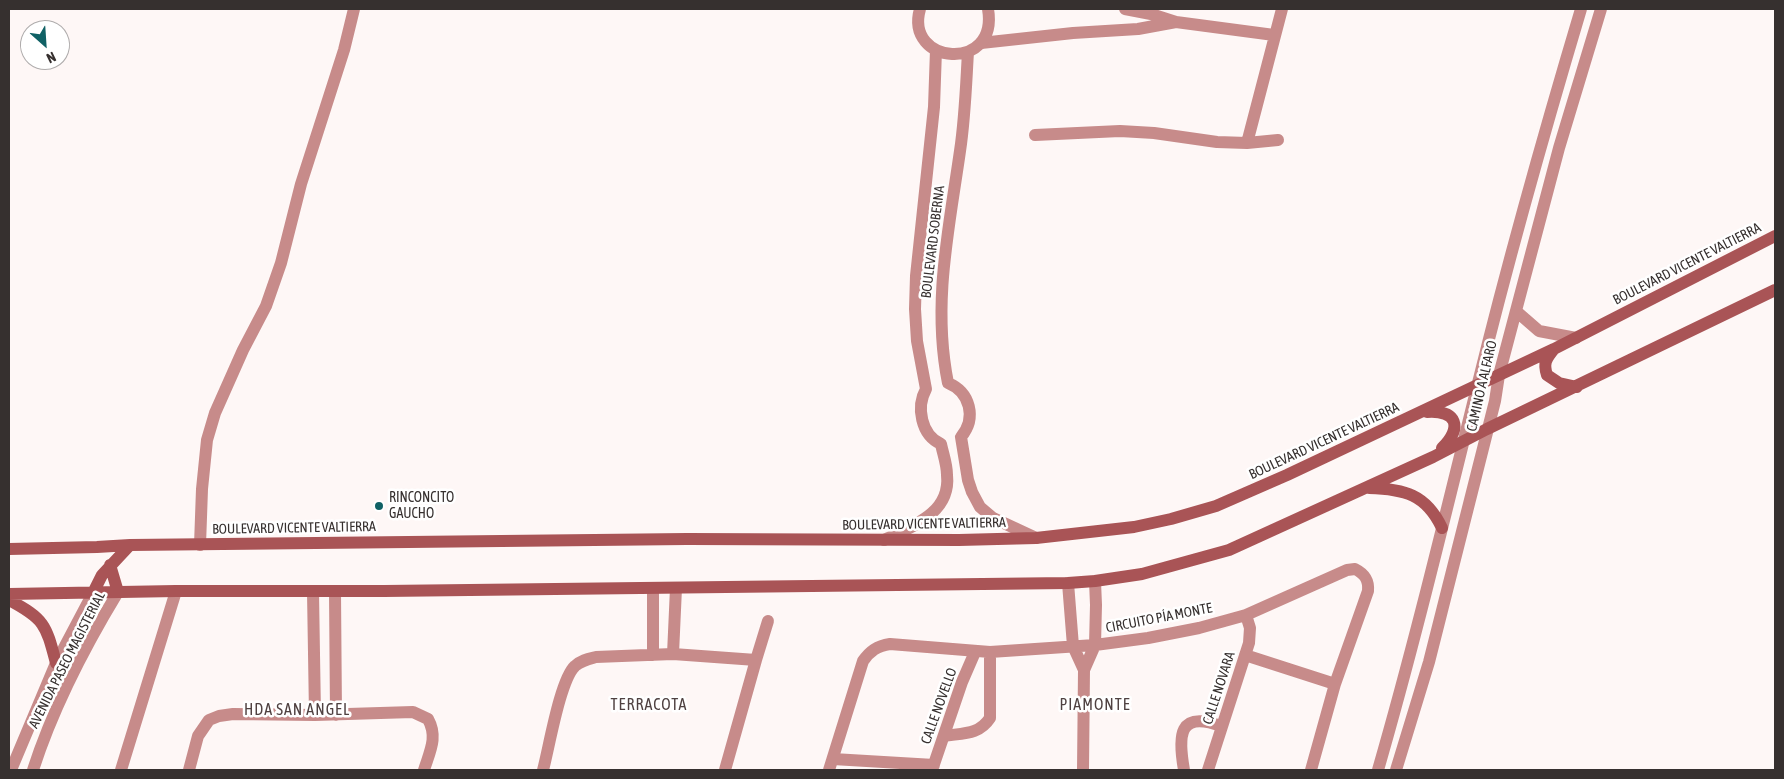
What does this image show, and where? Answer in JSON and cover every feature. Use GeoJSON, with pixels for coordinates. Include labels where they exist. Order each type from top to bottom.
{"type":"FeatureCollection","features":[{"type":"Feature","properties":{"kind":"main road","name":"BOULEVARD VICENTE VALTIERRA"},"geometry":{"type":"LineString","coordinates":[[9,549],[376,541],[687,539],[883,541],[1036,538],[1134,527],[1216,506],[1422,412],[1477,384],[1554,349],[1775,236]]}},
{"type":"Feature","properties":{"kind":"main road"},"geometry":{"type":"LineString","coordinates":[[9,594],[1068,583],[1094,582],[1142,574],[1229,550],[1433,457],[1775,290]]}},
{"type":"Feature","properties":{"kind":"main road"},"geometry":{"type":"LineString","coordinates":[[1554,349],[1545,360],[1544,367],[1547,375],[1559,383],[1576,387]]}},
{"type":"Feature","properties":{"kind":"main road"},"geometry":{"type":"LineString","coordinates":[[1422,412],[1438,411],[1447,414],[1454,422],[1455,430],[1451,439],[1433,457]]}},
{"type":"Feature","properties":{"kind":"main road"},"geometry":{"type":"LineString","coordinates":[[1366,488],[1390,489],[1408,494],[1425,503],[1435,514],[1442,528]]}},
{"type":"Feature","properties":{"kind":"main road"},"geometry":{"type":"LineString","coordinates":[[93,593],[102,575],[130,545]]}},
{"type":"Feature","properties":{"kind":"main road"},"geometry":{"type":"LineString","coordinates":[[110,565],[118,592]]}},
{"type":"Feature","properties":{"kind":"main road"},"geometry":{"type":"LineString","coordinates":[[9,600],[37,617],[44,626],[56,663]]}},
{"type":"Feature","properties":{"kind":"street"},"geometry":{"type":"LineString","coordinates":[[200,545],[202,489],[207,440],[215,413],[243,350],[266,306],[281,263],[301,184],[344,50],[354,9]]}},
{"type":"Feature","properties":{"kind":"street"},"geometry":{"type":"LineString","coordinates":[[920,9],[918,22],[921,34],[927,43],[936,50],[946,54],[957,55],[968,52],[981,43],[988,32],[990,20],[988,9]]}},
{"type":"Feature","properties":{"kind":"street"},"geometry":{"type":"LineString","coordinates":[[1125,9],[1151,14],[1176,22],[1274,35]]}},
{"type":"Feature","properties":{"kind":"street"},"geometry":{"type":"LineString","coordinates":[[1247,143],[1282,9]]}},
{"type":"Feature","properties":{"kind":"street","name":"CAMINO A ALFARO"},"geometry":{"type":"LineString","coordinates":[[1378,770],[1405,677],[1477,384],[1540,146],[1581,9]]}},
{"type":"Feature","properties":{"kind":"street","name":"CAMINO A ALFARO"},"geometry":{"type":"LineString","coordinates":[[1396,770],[1423,681],[1499,375],[1559,148],[1601,9]]}},
{"type":"Feature","properties":{"kind":"street"},"geometry":{"type":"LineString","coordinates":[[981,43],[1073,33],[1138,29],[1176,22]]}},
{"type":"Feature","properties":{"kind":"street","name":"BOULEVARD SOBERNA"},"geometry":{"type":"LineString","coordinates":[[883,541],[920,523],[936,511],[947,489],[948,475],[941,444],[931,436],[922,420],[920,407],[922,396],[926,389],[914,309],[934,106],[936,50]]}},
{"type":"Feature","properties":{"kind":"street","name":"BOULEVARD SOBERNA"},"geometry":{"type":"LineString","coordinates":[[948,383],[943,360],[942,276],[960,150],[968,52]]}},
{"type":"Feature","properties":{"kind":"street"},"geometry":{"type":"LineString","coordinates":[[1035,135],[1120,131],[1217,142],[1247,143],[1278,140]]}},
{"type":"Feature","properties":{"kind":"street"},"geometry":{"type":"LineString","coordinates":[[1516,311],[1539,331],[1576,338]]}},
{"type":"Feature","properties":{"kind":"street"},"geometry":{"type":"LineString","coordinates":[[926,389],[941,383],[956,386],[962,392],[969,410],[969,421],[966,431],[956,440],[941,444]]}},
{"type":"Feature","properties":{"kind":"street"},"geometry":{"type":"LineString","coordinates":[[961,437],[968,480],[980,507],[993,518],[1036,538]]}},
{"type":"Feature","properties":{"kind":"street","name":"CIRCUITO PÍA MONTE"},"geometry":{"type":"LineString","coordinates":[[831,765],[863,662],[874,648],[890,644],[990,652],[1095,645],[1148,638],[1190,630],[1246,615],[1348,570],[1355,569],[1363,574],[1369,586],[1335,684],[1311,770]]}},
{"type":"Feature","properties":{"kind":"street"},"geometry":{"type":"LineString","coordinates":[[1083,770],[1084,670],[1095,645],[1096,605],[1094,582]]}},
{"type":"Feature","properties":{"kind":"street"},"geometry":{"type":"LineString","coordinates":[[1068,583],[1073,646],[1084,670]]}},
{"type":"Feature","properties":{"kind":"street"},"geometry":{"type":"LineString","coordinates":[[653,655],[654,588]]}},
{"type":"Feature","properties":{"kind":"street"},"geometry":{"type":"LineString","coordinates":[[673,654],[676,588]]}},
{"type":"Feature","properties":{"kind":"street"},"geometry":{"type":"LineString","coordinates":[[121,770],[176,591]]}},
{"type":"Feature","properties":{"kind":"street","name":"AVENIDA PASEO MAGISTERIAL"},"geometry":{"type":"LineString","coordinates":[[32,770],[45,733],[65,690],[106,611],[118,592]]}},
{"type":"Feature","properties":{"kind":"street"},"geometry":{"type":"LineString","coordinates":[[313,592],[315,715]]}},
{"type":"Feature","properties":{"kind":"street"},"geometry":{"type":"LineString","coordinates":[[334,592],[336,715]]}},
{"type":"Feature","properties":{"kind":"street","name":"AVENIDA PASEO MAGISTERIAL"},"geometry":{"type":"LineString","coordinates":[[11,770],[56,663],[93,593]]}},
{"type":"Feature","properties":{"kind":"street","name":"CALLE NOVARA"},"geometry":{"type":"LineString","coordinates":[[1208,770],[1250,636],[1246,615]]}},
{"type":"Feature","properties":{"kind":"street"},"geometry":{"type":"LineString","coordinates":[[725,770],[768,621]]}},
{"type":"Feature","properties":{"kind":"street","name":"CALLE NOVELLO"},"geometry":{"type":"LineString","coordinates":[[933,768],[962,682],[975,652]]}},
{"type":"Feature","properties":{"kind":"street"},"geometry":{"type":"LineString","coordinates":[[944,736],[976,732],[985,726],[990,718],[990,652]]}},
{"type":"Feature","properties":{"kind":"street"},"geometry":{"type":"LineString","coordinates":[[544,770],[565,681],[574,667],[584,660],[596,657],[673,654],[756,660]]}},
{"type":"Feature","properties":{"kind":"street"},"geometry":{"type":"LineString","coordinates":[[1245,655],[1335,684]]}},
{"type":"Feature","properties":{"kind":"street"},"geometry":{"type":"LineString","coordinates":[[1405,677],[1423,681]]}},
{"type":"Feature","properties":{"kind":"street"},"geometry":{"type":"LineString","coordinates":[[189,770],[198,736],[210,720],[219,716],[233,714],[336,715],[413,712],[424,716],[431,724],[434,738],[424,770]]}},
{"type":"Feature","properties":{"kind":"street"},"geometry":{"type":"LineString","coordinates":[[1184,770],[1181,734],[1185,727],[1195,722],[1207,721],[1221,726]]}},
{"type":"Feature","properties":{"kind":"street"},"geometry":{"type":"LineString","coordinates":[[831,765],[933,768]]}},
{"type":"Feature","properties":{"kind":"place","name":"RINCONCITO GAUCHO"},"geometry":{"type":"Point","coordinates":[379,506]}},
{"type":"Feature","properties":{"kind":"district","name":"TERRACOTA"},"geometry":{"type":"Point","coordinates":[649,705]}},
{"type":"Feature","properties":{"kind":"district","name":"PIAMONTE"},"geometry":{"type":"Point","coordinates":[1095,705]}},
{"type":"Feature","properties":{"kind":"district","name":"HDA SAN ANGEL"},"geometry":{"type":"Point","coordinates":[297,710]}}]}
